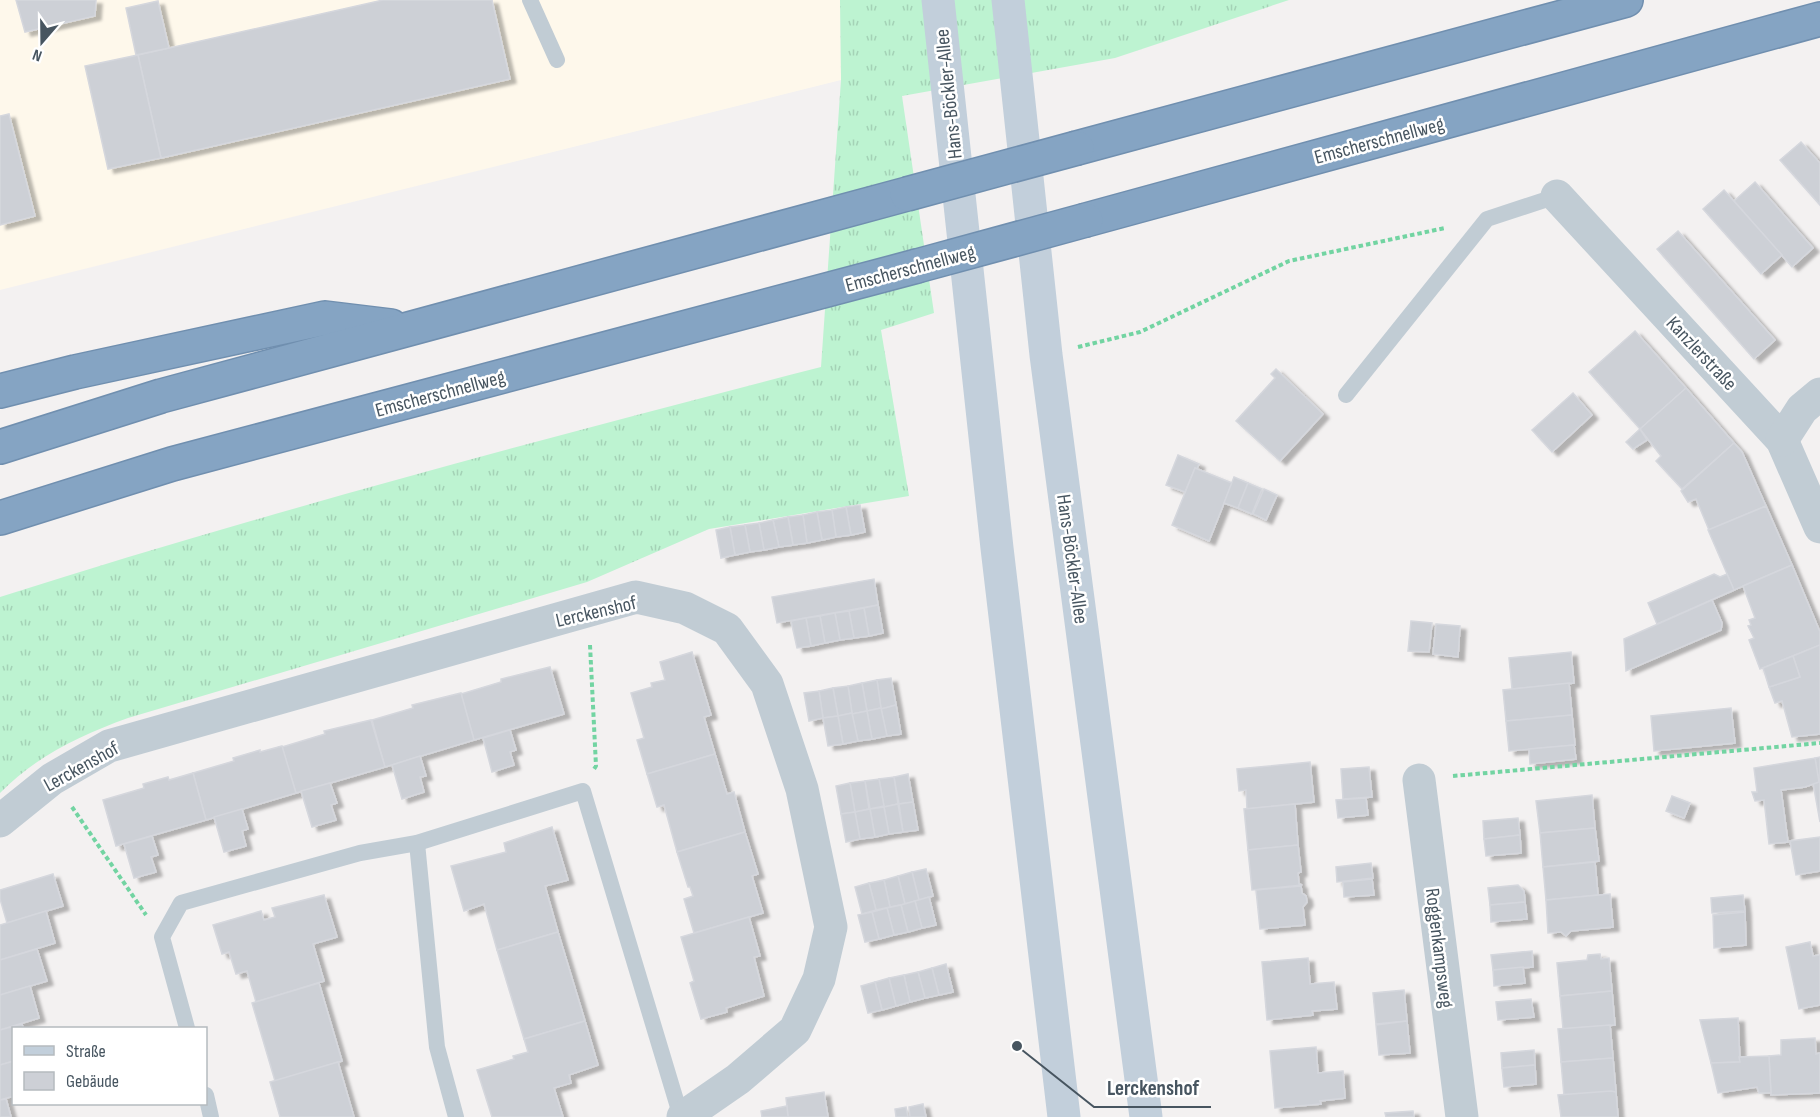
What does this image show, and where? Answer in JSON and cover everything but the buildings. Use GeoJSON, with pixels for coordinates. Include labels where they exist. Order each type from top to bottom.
{"type":"FeatureCollection","features":[{"type":"Feature","properties":{"kind":"highway"},"geometry":{"type":"LineString","coordinates":[[0,447],[161,396],[408,328],[1626,0]]}},
{"type":"Feature","properties":{"kind":"highway","name":"Emscherschnellweg"},"geometry":{"type":"LineString","coordinates":[[0,518],[172,464],[917,266],[1820,19]]}},
{"type":"Feature","properties":{"kind":"highway"},"geometry":{"type":"LineString","coordinates":[[0,392],[75,372],[326,318],[408,328]]}},
{"type":"Feature","properties":{"kind":"highway"},"geometry":{"type":"LineString","coordinates":[[0,541],[172,464]]}},
{"type":"Feature","properties":{"kind":"street","name":"Hans-Böckler-Allee"},"geometry":{"type":"LineString","coordinates":[[938,0],[996,536],[1064,1117]]}},
{"type":"Feature","properties":{"kind":"street","name":"Hans-Böckler-Allee"},"geometry":{"type":"LineString","coordinates":[[1008,0],[1046,355],[1146,1117]]}},
{"type":"Feature","properties":{"kind":"street","name":"Kanzlerstraße"},"geometry":{"type":"LineString","coordinates":[[1557,196],[1782,440],[1820,527]]}},
{"type":"Feature","properties":{"kind":"street"},"geometry":{"type":"LineString","coordinates":[[1782,440],[1802,409],[1820,394]]}},
{"type":"Feature","properties":{"kind":"street","name":"Lerckenshof"},"geometry":{"type":"LineString","coordinates":[[0,821],[52,779],[110,746],[636,597],[685,608],[727,630],[767,684],[802,789],[831,927],[819,979],[795,1030],[738,1079],[682,1117]]}},
{"type":"Feature","properties":{"kind":"street","name":"Roggenkampsweg"},"geometry":{"type":"LineString","coordinates":[[1419,780],[1462,1117]]}},
{"type":"Feature","properties":{"kind":"lane"},"geometry":{"type":"LineString","coordinates":[[530,0],[557,60]]}},
{"type":"Feature","properties":{"kind":"lane"},"geometry":{"type":"LineString","coordinates":[[1346,395],[1487,219],[1557,196]]}},
{"type":"Feature","properties":{"kind":"lane"},"geometry":{"type":"LineString","coordinates":[[186,1027],[162,937],[181,903],[360,854],[417,843],[583,791]]}},
{"type":"Feature","properties":{"kind":"lane","name":"Lerckenshof"},"geometry":{"type":"LineString","coordinates":[[583,791],[682,1117]]}},
{"type":"Feature","properties":{"kind":"lane"},"geometry":{"type":"LineString","coordinates":[[417,843],[437,1047],[456,1117]]}},
{"type":"Feature","properties":{"kind":"lane"},"geometry":{"type":"LineString","coordinates":[[207,1099],[212,1117]]}},
{"type":"Feature","properties":{"kind":"path"},"geometry":{"type":"LineString","coordinates":[[1046,355],[1140,332],[1289,261],[1487,219]]}},
{"type":"Feature","properties":{"kind":"path"},"geometry":{"type":"LineString","coordinates":[[583,791],[596,766],[588,610]]}},
{"type":"Feature","properties":{"kind":"path"},"geometry":{"type":"LineString","coordinates":[[1419,780],[1820,743]]}},
{"type":"Feature","properties":{"kind":"path"},"geometry":{"type":"LineString","coordinates":[[52,779],[162,937]]}},
{"type":"Feature","properties":{"kind":"shaded area"},"geometry":{"type":"Polygon","coordinates":[[[0,0],[840,0],[841,80],[0,290],[0,0]]]}},
{"type":"Feature","properties":{"kind":"green space"},"geometry":{"type":"Polygon","coordinates":[[[840,0],[1289,0],[1115,58],[902,96],[934,313],[881,330],[909,496],[709,529],[587,582],[128,718],[76,739],[44,757],[0,793],[0,597],[409,476],[821,367],[841,80],[840,0]]]}},
{"type":"Feature","properties":{"kind":"place","name":"Lerckenshof"},"geometry":{"type":"Point","coordinates":[1017,1046]}}]}
